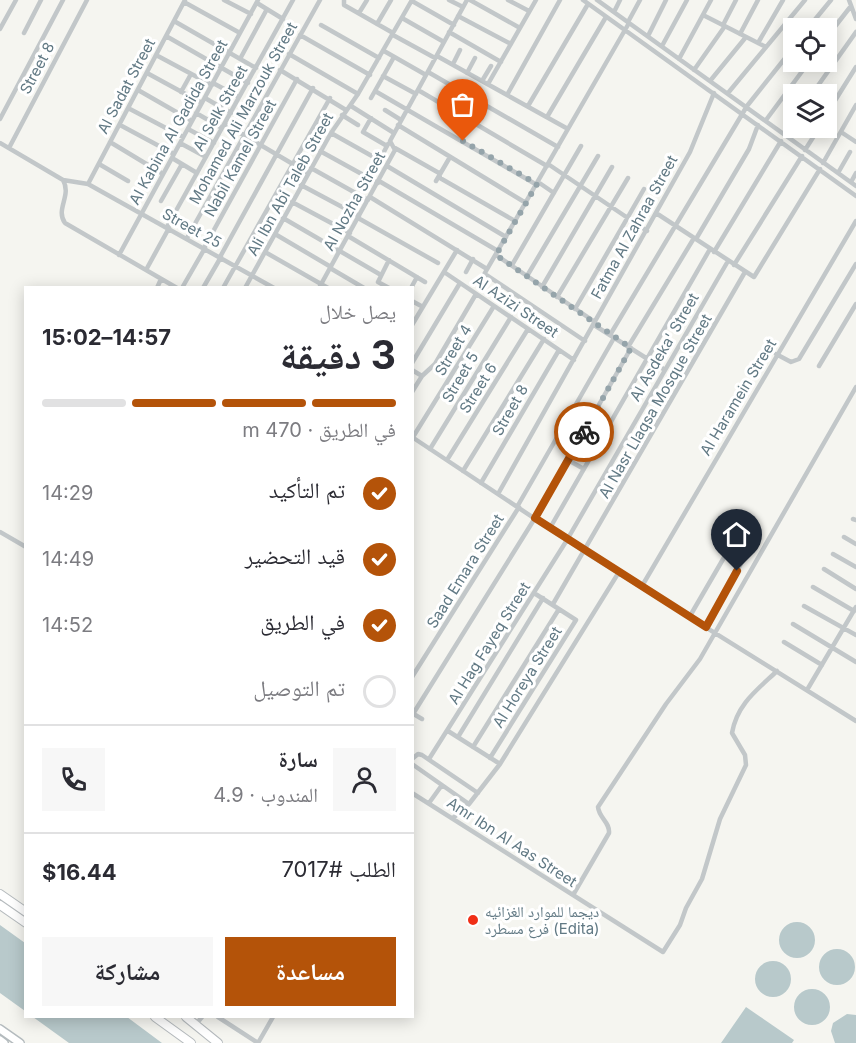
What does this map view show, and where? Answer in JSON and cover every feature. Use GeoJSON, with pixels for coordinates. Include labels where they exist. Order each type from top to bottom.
{"type":"FeatureCollection","features":[{"type":"Feature","properties":{"kind":"main road"},"geometry":{"type":"LineString","coordinates":[[0,894],[24,911]]}},
{"type":"Feature","properties":{"kind":"main road"},"geometry":{"type":"LineString","coordinates":[[0,905],[24,922]]}},
{"type":"Feature","properties":{"kind":"main road"},"geometry":{"type":"LineString","coordinates":[[156,1018],[190,1043]]}},
{"type":"Feature","properties":{"kind":"main road"},"geometry":{"type":"LineString","coordinates":[[187,1018],[218,1043]]}},
{"type":"Feature","properties":{"kind":"main road"},"geometry":{"type":"LineString","coordinates":[[0,1029],[20,1043]]}},
{"type":"Feature","properties":{"kind":"main road"},"geometry":{"type":"LineString","coordinates":[[0,1040],[4,1043]]}},
{"type":"Feature","properties":{"kind":"street"},"geometry":{"type":"LineString","coordinates":[[0,29],[16,0]]}},
{"type":"Feature","properties":{"kind":"street"},"geometry":{"type":"LineString","coordinates":[[24,33],[41,0]]}},
{"type":"Feature","properties":{"kind":"street"},"geometry":{"type":"LineString","coordinates":[[0,119],[63,0]]}},
{"type":"Feature","properties":{"kind":"street","name":"Street 8"},"geometry":{"type":"LineString","coordinates":[[9,148],[87,0]]}},
{"type":"Feature","properties":{"kind":"street"},"geometry":{"type":"LineString","coordinates":[[224,0],[250,14]]}},
{"type":"Feature","properties":{"kind":"street","name":"Al Selk Street"},"geometry":{"type":"LineString","coordinates":[[146,270],[292,0]]}},
{"type":"Feature","properties":{"kind":"street","name":"Mohamed Ali Marzouk Street"},"geometry":{"type":"LineString","coordinates":[[187,238],[320,0]]}},
{"type":"Feature","properties":{"kind":"street"},"geometry":{"type":"LineString","coordinates":[[359,14],[367,0]]}},
{"type":"Feature","properties":{"kind":"street"},"geometry":{"type":"LineString","coordinates":[[377,24],[391,0]]}},
{"type":"Feature","properties":{"kind":"street"},"geometry":{"type":"LineString","coordinates":[[412,0],[454,25]]}},
{"type":"Feature","properties":{"kind":"street","name":"Ali Ibn Abi Taleb Street"},"geometry":{"type":"LineString","coordinates":[[245,286],[320,151],[370,75],[412,0]]}},
{"type":"Feature","properties":{"kind":"street"},"geometry":{"type":"LineString","coordinates":[[449,0],[463,7]]}},
{"type":"Feature","properties":{"kind":"street"},"geometry":{"type":"LineString","coordinates":[[468,0],[520,28]]}},
{"type":"Feature","properties":{"kind":"street","name":"Al Nozha Street"},"geometry":{"type":"LineString","coordinates":[[320,286],[387,166],[395,148],[388,145],[398,125],[468,0]]}},
{"type":"Feature","properties":{"kind":"street"},"geometry":{"type":"LineString","coordinates":[[488,84],[536,0]]}},
{"type":"Feature","properties":{"kind":"street"},"geometry":{"type":"LineString","coordinates":[[507,95],[560,0]]}},
{"type":"Feature","properties":{"kind":"street"},"geometry":{"type":"LineString","coordinates":[[597,0],[783,133]]}},
{"type":"Feature","properties":{"kind":"street"},"geometry":{"type":"LineString","coordinates":[[614,12],[620,0]]}},
{"type":"Feature","properties":{"kind":"street"},"geometry":{"type":"LineString","coordinates":[[485,274],[640,0]]}},
{"type":"Feature","properties":{"kind":"street"},"geometry":{"type":"LineString","coordinates":[[648,36],[666,0]]}},
{"type":"Feature","properties":{"kind":"street"},"geometry":{"type":"LineString","coordinates":[[662,46],[687,0]]}},
{"type":"Feature","properties":{"kind":"street"},"geometry":{"type":"LineString","coordinates":[[680,59],[711,0]]}},
{"type":"Feature","properties":{"kind":"street"},"geometry":{"type":"LineString","coordinates":[[694,69],[724,26],[736,0]]}},
{"type":"Feature","properties":{"kind":"street"},"geometry":{"type":"LineString","coordinates":[[740,34],[758,0]]}},
{"type":"Feature","properties":{"kind":"street"},"geometry":{"type":"LineString","coordinates":[[758,43],[783,0]]}},
{"type":"Feature","properties":{"kind":"street"},"geometry":{"type":"LineString","coordinates":[[728,93],[805,0]]}},
{"type":"Feature","properties":{"kind":"street"},"geometry":{"type":"LineString","coordinates":[[816,18],[831,0]]}},
{"type":"Feature","properties":{"kind":"street"},"geometry":{"type":"LineString","coordinates":[[849,0],[856,19]]}},
{"type":"Feature","properties":{"kind":"street"},"geometry":{"type":"LineString","coordinates":[[185,1],[240,33]]}},
{"type":"Feature","properties":{"kind":"street","name":"Al Sadat Street"},"geometry":{"type":"LineString","coordinates":[[88,184],[185,1]]}},
{"type":"Feature","properties":{"kind":"street"},"geometry":{"type":"LineString","coordinates":[[343,1],[359,14],[393,34],[453,64],[568,129]]}},
{"type":"Feature","properties":{"kind":"street"},"geometry":{"type":"LineString","coordinates":[[510,1],[529,11]]}},
{"type":"Feature","properties":{"kind":"street"},"geometry":{"type":"LineString","coordinates":[[257,2],[283,19]]}},
{"type":"Feature","properties":{"kind":"street","name":"Al Kabina Al Gadida Street"},"geometry":{"type":"LineString","coordinates":[[119,255],[257,2]]}},
{"type":"Feature","properties":{"kind":"street"},"geometry":{"type":"LineString","coordinates":[[528,106],[585,2],[856,195]]}},
{"type":"Feature","properties":{"kind":"street"},"geometry":{"type":"LineString","coordinates":[[837,24],[851,6]]}},
{"type":"Feature","properties":{"kind":"street"},"geometry":{"type":"LineString","coordinates":[[240,59],[267,9]]}},
{"type":"Feature","properties":{"kind":"street"},"geometry":{"type":"LineString","coordinates":[[703,15],[766,47]]}},
{"type":"Feature","properties":{"kind":"street"},"geometry":{"type":"LineString","coordinates":[[458,16],[511,44]]}},
{"type":"Feature","properties":{"kind":"street"},"geometry":{"type":"LineString","coordinates":[[548,117],[606,16]]}},
{"type":"Feature","properties":{"kind":"street"},"geometry":{"type":"LineString","coordinates":[[402,18],[444,42]]}},
{"type":"Feature","properties":{"kind":"street"},"geometry":{"type":"LineString","coordinates":[[174,21],[256,68]]}},
{"type":"Feature","properties":{"kind":"street"},"geometry":{"type":"LineString","coordinates":[[321,25],[379,58]]}},
{"type":"Feature","properties":{"kind":"street"},"geometry":{"type":"LineString","coordinates":[[837,59],[856,32]]}},
{"type":"Feature","properties":{"kind":"street"},"geometry":{"type":"LineString","coordinates":[[449,33],[501,62]]}},
{"type":"Feature","properties":{"kind":"street"},"geometry":{"type":"LineString","coordinates":[[300,35],[370,75]]}},
{"type":"Feature","properties":{"kind":"street"},"geometry":{"type":"LineString","coordinates":[[166,36],[248,83]]}},
{"type":"Feature","properties":{"kind":"street"},"geometry":{"type":"LineString","coordinates":[[710,81],[746,37]]}},
{"type":"Feature","properties":{"kind":"street"},"geometry":{"type":"LineString","coordinates":[[453,64],[460,50]]}},
{"type":"Feature","properties":{"kind":"street"},"geometry":{"type":"LineString","coordinates":[[384,51],[558,147]]}},
{"type":"Feature","properties":{"kind":"street"},"geometry":{"type":"LineString","coordinates":[[289,54],[358,94]]}},
{"type":"Feature","properties":{"kind":"street"},"geometry":{"type":"LineString","coordinates":[[156,55],[239,98]]}},
{"type":"Feature","properties":{"kind":"street"},"geometry":{"type":"LineString","coordinates":[[370,98],[394,57]]}},
{"type":"Feature","properties":{"kind":"street"},"geometry":{"type":"LineString","coordinates":[[467,73],[475,58]]}},
{"type":"Feature","properties":{"kind":"street","name":"Saad Emara Street"},"geometry":{"type":"LineString","coordinates":[[414,674],[518,507],[612,337],[742,114],[783,61]]}},
{"type":"Feature","properties":{"kind":"street"},"geometry":{"type":"LineString","coordinates":[[482,81],[490,66]]}},
{"type":"Feature","properties":{"kind":"street"},"geometry":{"type":"LineString","coordinates":[[837,97],[856,67]]}},
{"type":"Feature","properties":{"kind":"street"},"geometry":{"type":"LineString","coordinates":[[280,70],[371,118],[394,133]]}},
{"type":"Feature","properties":{"kind":"street"},"geometry":{"type":"LineString","coordinates":[[766,120],[802,72]]}},
{"type":"Feature","properties":{"kind":"street"},"geometry":{"type":"LineString","coordinates":[[147,73],[181,92],[231,113]]}},
{"type":"Feature","properties":{"kind":"street"},"geometry":{"type":"LineString","coordinates":[[181,92],[191,74]]}},
{"type":"Feature","properties":{"kind":"street"},"geometry":{"type":"LineString","coordinates":[[383,76],[417,92],[548,165],[647,231]]}},
{"type":"Feature","properties":{"kind":"street","name":"Nabil Kamel Street"},"geometry":{"type":"LineString","coordinates":[[183,286],[297,80]]}},
{"type":"Feature","properties":{"kind":"street"},"geometry":{"type":"LineString","coordinates":[[204,286],[313,88]]}},
{"type":"Feature","properties":{"kind":"street"},"geometry":{"type":"LineString","coordinates":[[138,90],[192,121]]}},
{"type":"Feature","properties":{"kind":"street"},"geometry":{"type":"LineString","coordinates":[[375,91],[554,192]]}},
{"type":"Feature","properties":{"kind":"street","name":"Fatma Al Zahraa Street"},"geometry":{"type":"LineString","coordinates":[[498,494],[695,142],[714,93]]}},
{"type":"Feature","properties":{"kind":"street"},"geometry":{"type":"LineString","coordinates":[[224,286],[330,98]]}},
{"type":"Feature","properties":{"kind":"street"},"geometry":{"type":"LineString","coordinates":[[824,163],[856,105]]}},
{"type":"Feature","properties":{"kind":"street"},"geometry":{"type":"LineString","coordinates":[[129,108],[183,136]]}},
{"type":"Feature","properties":{"kind":"street"},"geometry":{"type":"LineString","coordinates":[[385,110],[401,120]]}},
{"type":"Feature","properties":{"kind":"street"},"geometry":{"type":"LineString","coordinates":[[196,113],[243,135],[293,164],[369,199],[473,259],[485,274],[585,341]]}},
{"type":"Feature","properties":{"kind":"street"},"geometry":{"type":"LineString","coordinates":[[342,115],[358,125]]}},
{"type":"Feature","properties":{"kind":"street"},"geometry":{"type":"LineString","coordinates":[[331,133],[378,162],[388,145],[363,132],[371,118]]}},
{"type":"Feature","properties":{"kind":"street"},"geometry":{"type":"LineString","coordinates":[[120,124],[197,173]]}},
{"type":"Feature","properties":{"kind":"street"},"geometry":{"type":"LineString","coordinates":[[398,125],[526,203]]}},
{"type":"Feature","properties":{"kind":"street"},"geometry":{"type":"LineString","coordinates":[[414,712],[535,518],[629,348],[749,148],[758,125]]}},
{"type":"Feature","properties":{"kind":"street"},"geometry":{"type":"LineString","coordinates":[[188,129],[214,143]]}},
{"type":"Feature","properties":{"kind":"street"},"geometry":{"type":"LineString","coordinates":[[841,132],[856,142]]}},
{"type":"Feature","properties":{"kind":"street"},"geometry":{"type":"LineString","coordinates":[[789,138],[856,186]]}},
{"type":"Feature","properties":{"kind":"street"},"geometry":{"type":"LineString","coordinates":[[805,150],[813,138]]}},
{"type":"Feature","properties":{"kind":"street"},"geometry":{"type":"LineString","coordinates":[[550,528],[712,250],[781,141]]}},
{"type":"Feature","properties":{"kind":"street"},"geometry":{"type":"LineString","coordinates":[[110,142],[163,174]]}},
{"type":"Feature","properties":{"kind":"street"},"geometry":{"type":"LineString","coordinates":[[0,143],[63,180],[67,189],[60,212],[62,220],[173,286]]}},
{"type":"Feature","properties":{"kind":"street"},"geometry":{"type":"LineString","coordinates":[[180,143],[206,157]]}},
{"type":"Feature","properties":{"kind":"street"},"geometry":{"type":"LineString","coordinates":[[512,266],[581,146]]}},
{"type":"Feature","properties":{"kind":"street"},"geometry":{"type":"LineString","coordinates":[[395,148],[440,175],[440,178],[515,221]]}},
{"type":"Feature","properties":{"kind":"street"},"geometry":{"type":"LineString","coordinates":[[320,151],[378,182],[497,253],[612,337],[665,370]]}},
{"type":"Feature","properties":{"kind":"street"},"geometry":{"type":"LineString","coordinates":[[838,173],[850,152]]}},
{"type":"Feature","properties":{"kind":"street"},"geometry":{"type":"LineString","coordinates":[[527,276],[597,156]]}},
{"type":"Feature","properties":{"kind":"street"},"geometry":{"type":"LineString","coordinates":[[734,265],[802,156]]}},
{"type":"Feature","properties":{"kind":"street"},"geometry":{"type":"LineString","coordinates":[[436,181],[450,157]]}},
{"type":"Feature","properties":{"kind":"street"},"geometry":{"type":"LineString","coordinates":[[99,164],[128,181]]}},
{"type":"Feature","properties":{"kind":"street"},"geometry":{"type":"LineString","coordinates":[[161,201],[182,164]]}},
{"type":"Feature","properties":{"kind":"street"},"geometry":{"type":"LineString","coordinates":[[387,166],[506,237]]}},
{"type":"Feature","properties":{"kind":"street"},"geometry":{"type":"LineString","coordinates":[[542,286],[612,167]]}},
{"type":"Feature","properties":{"kind":"street"},"geometry":{"type":"LineString","coordinates":[[656,213],[754,278],[820,169]]}},
{"type":"Feature","properties":{"kind":"street"},"geometry":{"type":"LineString","coordinates":[[851,182],[856,173]]}},
{"type":"Feature","properties":{"kind":"street"},"geometry":{"type":"LineString","coordinates":[[557,297],[628,178]]}},
{"type":"Feature","properties":{"kind":"street","name":"Street 25"},"geometry":{"type":"LineString","coordinates":[[63,180],[88,184],[269,286]]}},
{"type":"Feature","properties":{"kind":"street"},"geometry":{"type":"LineString","coordinates":[[302,185],[438,263]]}},
{"type":"Feature","properties":{"kind":"street"},"geometry":{"type":"LineString","coordinates":[[575,309],[644,189]]}},
{"type":"Feature","properties":{"kind":"street"},"geometry":{"type":"LineString","coordinates":[[292,202],[425,282]]}},
{"type":"Feature","properties":{"kind":"street"},"geometry":{"type":"LineString","coordinates":[[284,218],[381,275]]}},
{"type":"Feature","properties":{"kind":"street","name":"Al Haramein Street"},"geometry":{"type":"LineString","coordinates":[[642,586],[856,221]]}},
{"type":"Feature","properties":{"kind":"street"},"geometry":{"type":"LineString","coordinates":[[275,234],[361,286]]}},
{"type":"Feature","properties":{"kind":"street"},"geometry":{"type":"LineString","coordinates":[[414,322],[457,250]]}},
{"type":"Feature","properties":{"kind":"street"},"geometry":{"type":"LineString","coordinates":[[265,252],[320,286]]}},
{"type":"Feature","properties":{"kind":"street"},"geometry":{"type":"LineString","coordinates":[[466,272],[473,259]]}},
{"type":"Feature","properties":{"kind":"street"},"geometry":{"type":"LineString","coordinates":[[385,286],[378,282],[389,260]]}},
{"type":"Feature","properties":{"kind":"street","name":"Al Asdeka' Street"},"geometry":{"type":"LineString","coordinates":[[567,540],[728,261]]}},
{"type":"Feature","properties":{"kind":"street"},"geometry":{"type":"LineString","coordinates":[[776,354],[791,362],[799,359],[856,264]]}},
{"type":"Feature","properties":{"kind":"street","name":"Al Azizi Street"},"geometry":{"type":"LineString","coordinates":[[444,272],[574,360]]}},
{"type":"Feature","properties":{"kind":"street","name":"Al Nasr Llaqsa Mosque Street"},"geometry":{"type":"LineString","coordinates":[[553,604],[746,272]]}},
{"type":"Feature","properties":{"kind":"street"},"geometry":{"type":"LineString","coordinates":[[412,286],[417,277]]}},
{"type":"Feature","properties":{"kind":"street"},"geometry":{"type":"LineString","coordinates":[[158,286],[161,279]]}},
{"type":"Feature","properties":{"kind":"street"},"geometry":{"type":"LineString","coordinates":[[414,360],[460,283]]}},
{"type":"Feature","properties":{"kind":"street"},"geometry":{"type":"LineString","coordinates":[[414,389],[422,376],[435,364],[476,294]]}},
{"type":"Feature","properties":{"kind":"street"},"geometry":{"type":"LineString","coordinates":[[414,302],[423,307]]}},
{"type":"Feature","properties":{"kind":"street"},"geometry":{"type":"LineString","coordinates":[[819,366],[856,303]]}},
{"type":"Feature","properties":{"kind":"street","name":"Street 4"},"geometry":{"type":"LineString","coordinates":[[414,435],[494,306]]}},
{"type":"Feature","properties":{"kind":"street","name":"Street 5"},"geometry":{"type":"LineString","coordinates":[[430,449],[511,317]]}},
{"type":"Feature","properties":{"kind":"street","name":"Street 6"},"geometry":{"type":"LineString","coordinates":[[447,460],[528,329]]}},
{"type":"Feature","properties":{"kind":"street"},"geometry":{"type":"LineString","coordinates":[[463,471],[544,339]]}},
{"type":"Feature","properties":{"kind":"street","name":"Street 8"},"geometry":{"type":"LineString","coordinates":[[481,483],[559,350]]}},
{"type":"Feature","properties":{"kind":"street"},"geometry":{"type":"LineString","coordinates":[[414,371],[422,376]]}},
{"type":"Feature","properties":{"kind":"street"},"geometry":{"type":"LineString","coordinates":[[573,895],[609,833],[609,825],[600,814],[598,807],[666,704],[700,659],[856,387]]}},
{"type":"Feature","properties":{"kind":"street"},"geometry":{"type":"LineString","coordinates":[[414,438],[585,552],[856,720]]}},
{"type":"Feature","properties":{"kind":"street"},"geometry":{"type":"LineString","coordinates":[[568,460],[584,469]]}},
{"type":"Feature","properties":{"kind":"street"},"geometry":{"type":"LineString","coordinates":[[690,616],[740,530]]}},
{"type":"Feature","properties":{"kind":"street"},"geometry":{"type":"LineString","coordinates":[[0,532],[24,546]]}},
{"type":"Feature","properties":{"kind":"street"},"geometry":{"type":"LineString","coordinates":[[706,627],[758,533]]}},
{"type":"Feature","properties":{"kind":"street"},"geometry":{"type":"LineString","coordinates":[[844,537],[856,544]]}},
{"type":"Feature","properties":{"kind":"street","name":"Al Hag Fayeq Street"},"geometry":{"type":"LineString","coordinates":[[429,759],[567,540]]}},
{"type":"Feature","properties":{"kind":"street"},"geometry":{"type":"LineString","coordinates":[[833,554],[856,567]]}},
{"type":"Feature","properties":{"kind":"street"},"geometry":{"type":"LineString","coordinates":[[824,569],[856,589]]}},
{"type":"Feature","properties":{"kind":"street"},"geometry":{"type":"LineString","coordinates":[[453,818],[469,804],[500,764],[619,572]]}},
{"type":"Feature","properties":{"kind":"street"},"geometry":{"type":"LineString","coordinates":[[807,690],[855,610],[813,587]]}},
{"type":"Feature","properties":{"kind":"street","name":"Al Horeya Street"},"geometry":{"type":"LineString","coordinates":[[490,758],[575,621],[575,618],[534,593]]}},
{"type":"Feature","properties":{"kind":"street"},"geometry":{"type":"LineString","coordinates":[[458,737],[543,598]]}},
{"type":"Feature","properties":{"kind":"street"},"geometry":{"type":"LineString","coordinates":[[804,606],[856,636]]}},
{"type":"Feature","properties":{"kind":"street"},"geometry":{"type":"LineString","coordinates":[[473,747],[560,609]]}},
{"type":"Feature","properties":{"kind":"street"},"geometry":{"type":"LineString","coordinates":[[792,624],[856,662]]}},
{"type":"Feature","properties":{"kind":"street"},"geometry":{"type":"LineString","coordinates":[[784,642],[822,665]]}},
{"type":"Feature","properties":{"kind":"street","name":"Amr Ibn Al Aas Street"},"geometry":{"type":"LineString","coordinates":[[414,794],[658,951],[664,951],[681,925],[686,908],[707,866],[720,819],[746,765],[747,759],[732,733],[735,719],[743,704],[777,671]]}},
{"type":"Feature","properties":{"kind":"street"},"geometry":{"type":"LineString","coordinates":[[414,715],[422,719]]}},
{"type":"Feature","properties":{"kind":"street"},"geometry":{"type":"LineString","coordinates":[[448,730],[500,764]]}},
{"type":"Feature","properties":{"kind":"street"},"geometry":{"type":"LineString","coordinates":[[414,759],[418,754],[429,759],[478,793]]}},
{"type":"Feature","properties":{"kind":"street"},"geometry":{"type":"LineString","coordinates":[[414,763],[469,804]]}},
{"type":"Feature","properties":{"kind":"street"},"geometry":{"type":"LineString","coordinates":[[429,803],[442,785]]}},
{"type":"Feature","properties":{"kind":"street"},"geometry":{"type":"LineString","coordinates":[[196,1024],[201,1018]]}},
{"type":"Feature","properties":{"kind":"street"},"geometry":{"type":"LineString","coordinates":[[228,1019],[258,1043],[272,1018]]}},
{"type":"Feature","properties":{"kind":"shaded area"},"geometry":{"type":"Polygon","coordinates":[[[797,922],[810,927],[815,940],[810,953],[797,958],[784,953],[779,940],[784,927],[797,922]]]}},
{"type":"Feature","properties":{"kind":"shaded area"},"geometry":{"type":"Polygon","coordinates":[[[0,925],[24,942],[24,1010],[0,993],[0,925]]]}},
{"type":"Feature","properties":{"kind":"shaded area"},"geometry":{"type":"Polygon","coordinates":[[[837,949],[850,954],[855,967],[850,980],[837,985],[824,980],[819,967],[824,954],[837,949]]]}},
{"type":"Feature","properties":{"kind":"shaded area"},"geometry":{"type":"Polygon","coordinates":[[[773,961],[786,966],[791,979],[786,992],[773,997],[760,992],[755,979],[760,966],[773,961]]]}},
{"type":"Feature","properties":{"kind":"shaded area"},"geometry":{"type":"Polygon","coordinates":[[[812,989],[825,994],[830,1007],[825,1020],[812,1025],[799,1020],[794,1007],[799,994],[812,989]]]}},
{"type":"Feature","properties":{"kind":"shaded area"},"geometry":{"type":"Polygon","coordinates":[[[746,1007],[794,1040],[792,1043],[721,1043],[746,1007]]]}},
{"type":"Feature","properties":{"kind":"shaded area"},"geometry":{"type":"Polygon","coordinates":[[[847,1014],[856,1015],[856,1043],[835,1043],[831,1031],[833,1023],[847,1014]]]}},
{"type":"Feature","properties":{"kind":"shaded area"},"geometry":{"type":"Polygon","coordinates":[[[34,1018],[128,1018],[162,1043],[69,1043],[34,1018]]]}},
{"type":"Feature","properties":{"kind":"way so far"},"geometry":{"type":"LineString","coordinates":[[463,141],[537,184],[496,255],[595,322],[594,325],[631,348],[584,432]]}},
{"type":"Feature","properties":{"kind":"place","name":"ديجما للموارد الغزائيه فرع مسطرد (Edita)"},"geometry":{"type":"Point","coordinates":[473,920]}},
{"type":"Feature","properties":{"kind":"route"},"geometry":{"type":"LineString","coordinates":[[584,432],[535,518],[706,627],[737,571]]}}]}
